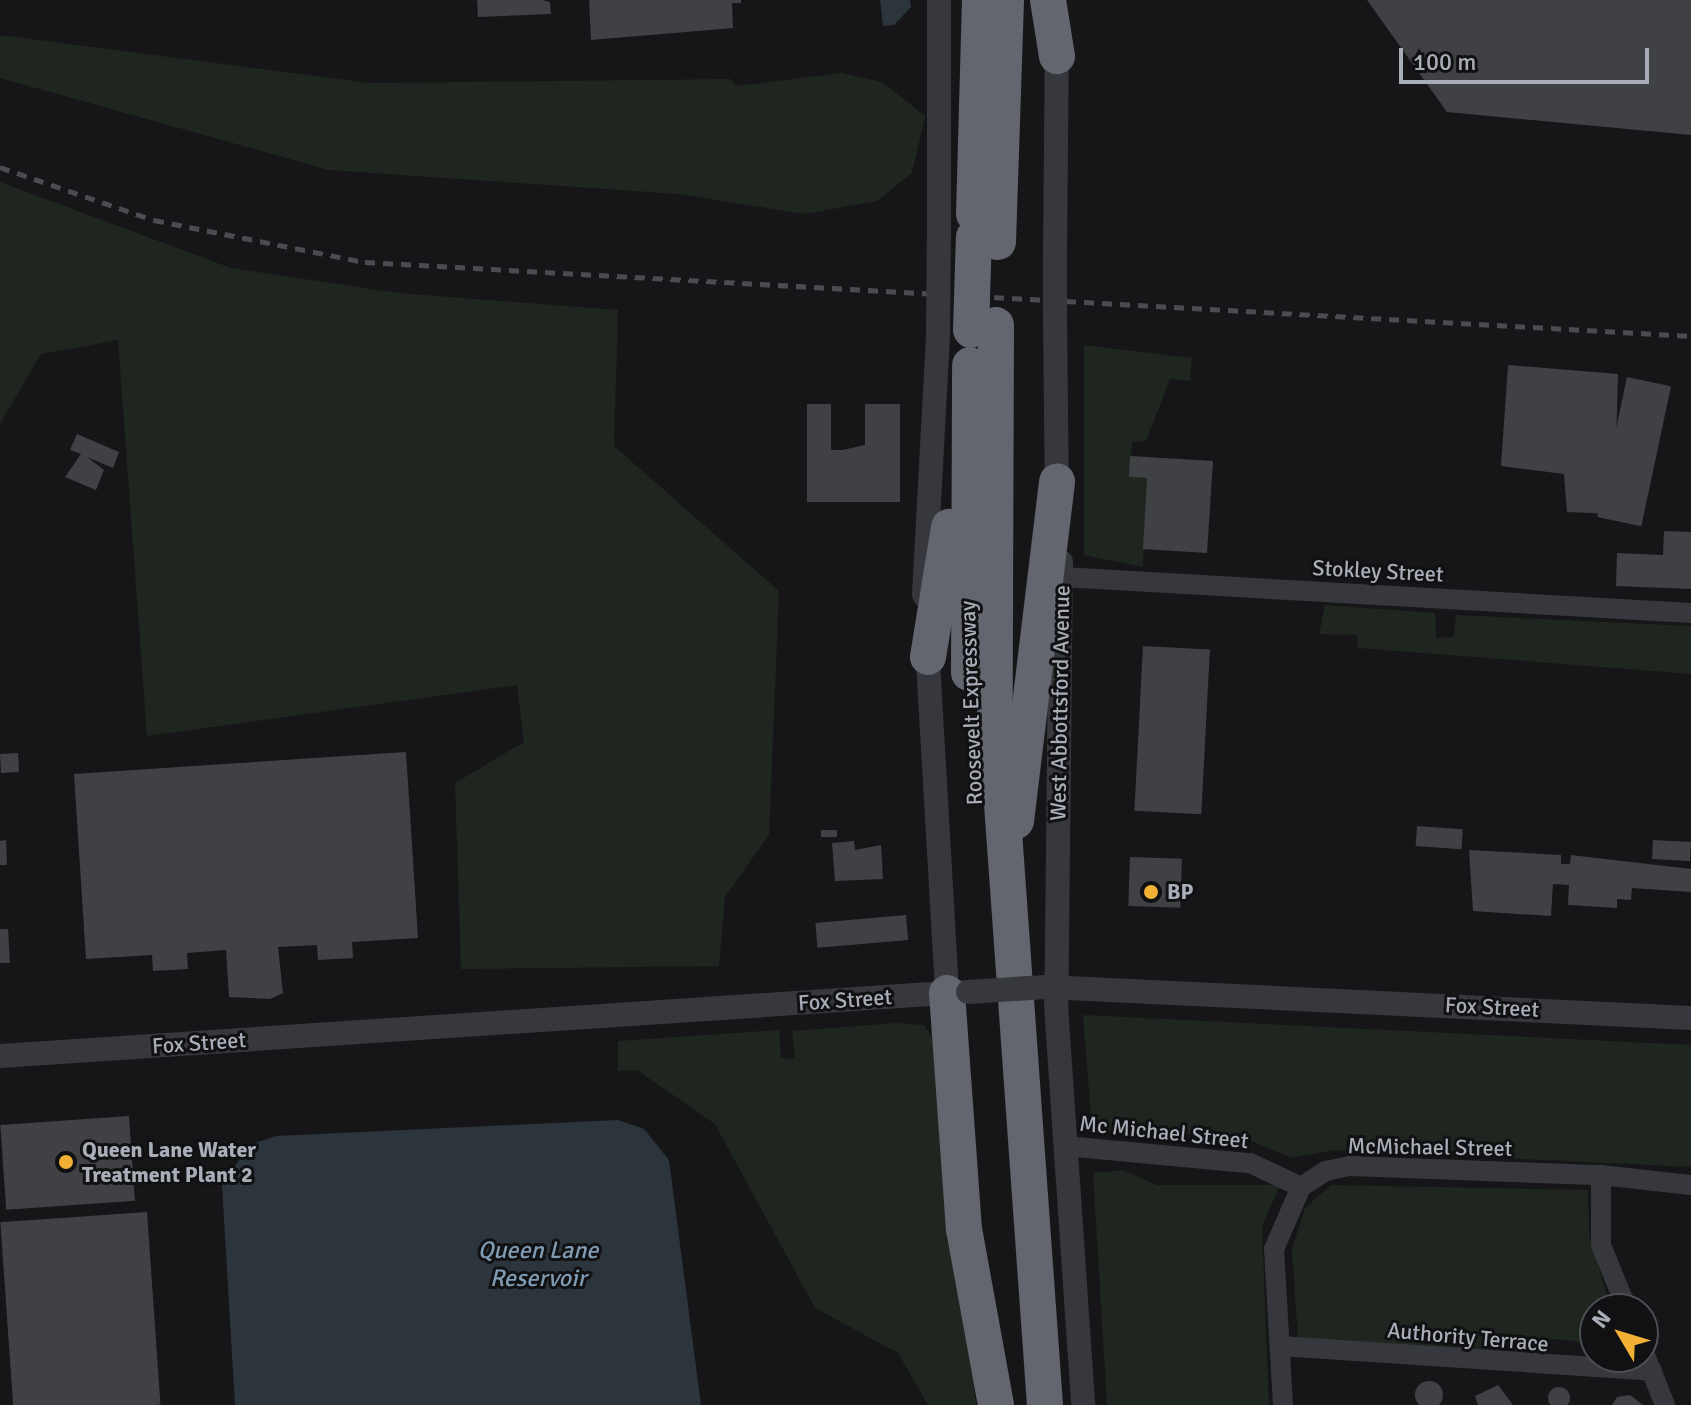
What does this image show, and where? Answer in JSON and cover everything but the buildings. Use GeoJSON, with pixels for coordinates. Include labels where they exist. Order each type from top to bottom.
{"type":"FeatureCollection","features":[{"type":"Feature","properties":{"kind":"highway","name":"Roosevelt Expressway"},"geometry":{"type":"LineString","coordinates":[[980,0],[986,240]]}},
{"type":"Feature","properties":{"kind":"highway","name":"Roosevelt Expressway"},"geometry":{"type":"LineString","coordinates":[[1006,0],[986,240],[969,331],[968,645],[985,966],[1021,1405]]}},
{"type":"Feature","properties":{"kind":"highway"},"geometry":{"type":"LineString","coordinates":[[1048,0],[1057,56]]}},
{"type":"Feature","properties":{"kind":"highway","name":"Roosevelt Expressway"},"geometry":{"type":"LineString","coordinates":[[969,331],[992,614],[1005,889],[1045,1405]]}},
{"type":"Feature","properties":{"kind":"highway"},"geometry":{"type":"LineString","coordinates":[[928,657],[950,517],[967,464]]}},
{"type":"Feature","properties":{"kind":"highway"},"geometry":{"type":"LineString","coordinates":[[1005,889],[1057,481]]}},
{"type":"Feature","properties":{"kind":"highway"},"geometry":{"type":"LineString","coordinates":[[958,992],[964,1229],[996,1405]]}},
{"type":"Feature","properties":{"kind":"street"},"geometry":{"type":"LineString","coordinates":[[939,0],[939,231],[969,331],[924,585],[958,992]]}},
{"type":"Feature","properties":{"kind":"street","name":"West Abbottsford Avenue"},"geometry":{"type":"LineString","coordinates":[[1059,0],[1055,316],[1057,481],[1062,577],[1051,986],[1083,1405]]}},
{"type":"Feature","properties":{"kind":"street","name":"Stokley Street"},"geometry":{"type":"LineString","coordinates":[[1062,577],[1691,613]]}},
{"type":"Feature","properties":{"kind":"street","name":"Fox Street"},"geometry":{"type":"LineString","coordinates":[[0,1056],[1051,986],[1691,1018]]}},
{"type":"Feature","properties":{"kind":"street","name":"Mc Michael Street"},"geometry":{"type":"LineString","coordinates":[[1065,1146],[1250,1163],[1301,1187]]}},
{"type":"Feature","properties":{"kind":"street","name":"McMichael Street"},"geometry":{"type":"LineString","coordinates":[[1301,1187],[1350,1166],[1601,1175],[1691,1185]]}},
{"type":"Feature","properties":{"kind":"street"},"geometry":{"type":"LineString","coordinates":[[1601,1175],[1601,1245],[1620,1293]]}},
{"type":"Feature","properties":{"kind":"street"},"geometry":{"type":"LineString","coordinates":[[1283,1405],[1274,1249],[1301,1187]]}},
{"type":"Feature","properties":{"kind":"street","name":"Authority Terrace"},"geometry":{"type":"LineString","coordinates":[[1280,1346],[1579,1366]]}},
{"type":"Feature","properties":{"kind":"street"},"geometry":{"type":"LineString","coordinates":[[1653,1373],[1665,1405]]}},
{"type":"Feature","properties":{"kind":"shaded area"},"geometry":{"type":"Polygon","coordinates":[[[0,35],[370,83],[730,79],[737,86],[841,73],[882,82],[925,116],[912,173],[877,201],[805,214],[677,194],[329,170],[0,78],[0,35]]]}},
{"type":"Feature","properties":{"kind":"shaded area"},"geometry":{"type":"Polygon","coordinates":[[[0,182],[231,268],[398,293],[618,310],[614,446],[779,591],[769,835],[725,897],[719,966],[461,969],[455,783],[524,742],[517,685],[147,736],[118,340],[41,354],[0,424],[0,182]]]}},
{"type":"Feature","properties":{"kind":"shaded area"},"geometry":{"type":"Polygon","coordinates":[[[1084,345],[1192,358],[1190,381],[1170,379],[1146,441],[1132,442],[1129,477],[1147,478],[1143,567],[1084,555],[1084,345]]]}},
{"type":"Feature","properties":{"kind":"shaded area"},"geometry":{"type":"Polygon","coordinates":[[[1325,605],[1435,613],[1436,638],[1454,637],[1456,615],[1691,626],[1691,674],[1358,648],[1357,635],[1319,634],[1325,605]]]}},
{"type":"Feature","properties":{"kind":"shaded area"},"geometry":{"type":"Polygon","coordinates":[[[1083,1015],[1691,1045],[1691,1167],[1334,1150],[1292,1158],[1237,1135],[1092,1131],[1083,1015]]]}},
{"type":"Feature","properties":{"kind":"shaded area"},"geometry":{"type":"Polygon","coordinates":[[[896,1023],[924,1025],[937,1045],[976,1405],[928,1405],[898,1353],[815,1308],[715,1124],[637,1070],[618,1071],[618,1041],[779,1030],[781,1058],[795,1059],[792,1031],[896,1023]]]}},
{"type":"Feature","properties":{"kind":"shaded area"},"geometry":{"type":"Polygon","coordinates":[[[1123,1170],[1157,1185],[1280,1185],[1262,1227],[1269,1405],[1107,1405],[1093,1173],[1123,1170]]]}},
{"type":"Feature","properties":{"kind":"shaded area"},"geometry":{"type":"Polygon","coordinates":[[[1331,1185],[1588,1190],[1589,1235],[1606,1293],[1579,1293],[1579,1343],[1541,1338],[1529,1352],[1298,1340],[1292,1249],[1305,1208],[1331,1185]]]}},
{"type":"Feature","properties":{"kind":"water"},"geometry":{"type":"Polygon","coordinates":[[[880,0],[910,0],[911,7],[894,25],[883,26],[880,0]]]}},
{"type":"Feature","properties":{"kind":"water","name":"Queen Lane Reservoir"},"geometry":{"type":"Polygon","coordinates":[[[618,1120],[644,1129],[669,1160],[701,1405],[235,1405],[222,1185],[249,1145],[276,1136],[618,1120]]]}},
{"type":"Feature","properties":{"kind":"railway"},"geometry":{"type":"LineString","coordinates":[[0,167],[154,220],[365,262],[1691,336]]}},
{"type":"Feature","properties":{"kind":"place","name":"BP"},"geometry":{"type":"Point","coordinates":[1151,892]}},
{"type":"Feature","properties":{"kind":"place","name":"Queen Lane Water Treatment Plant 2"},"geometry":{"type":"Point","coordinates":[66,1162]}}]}
